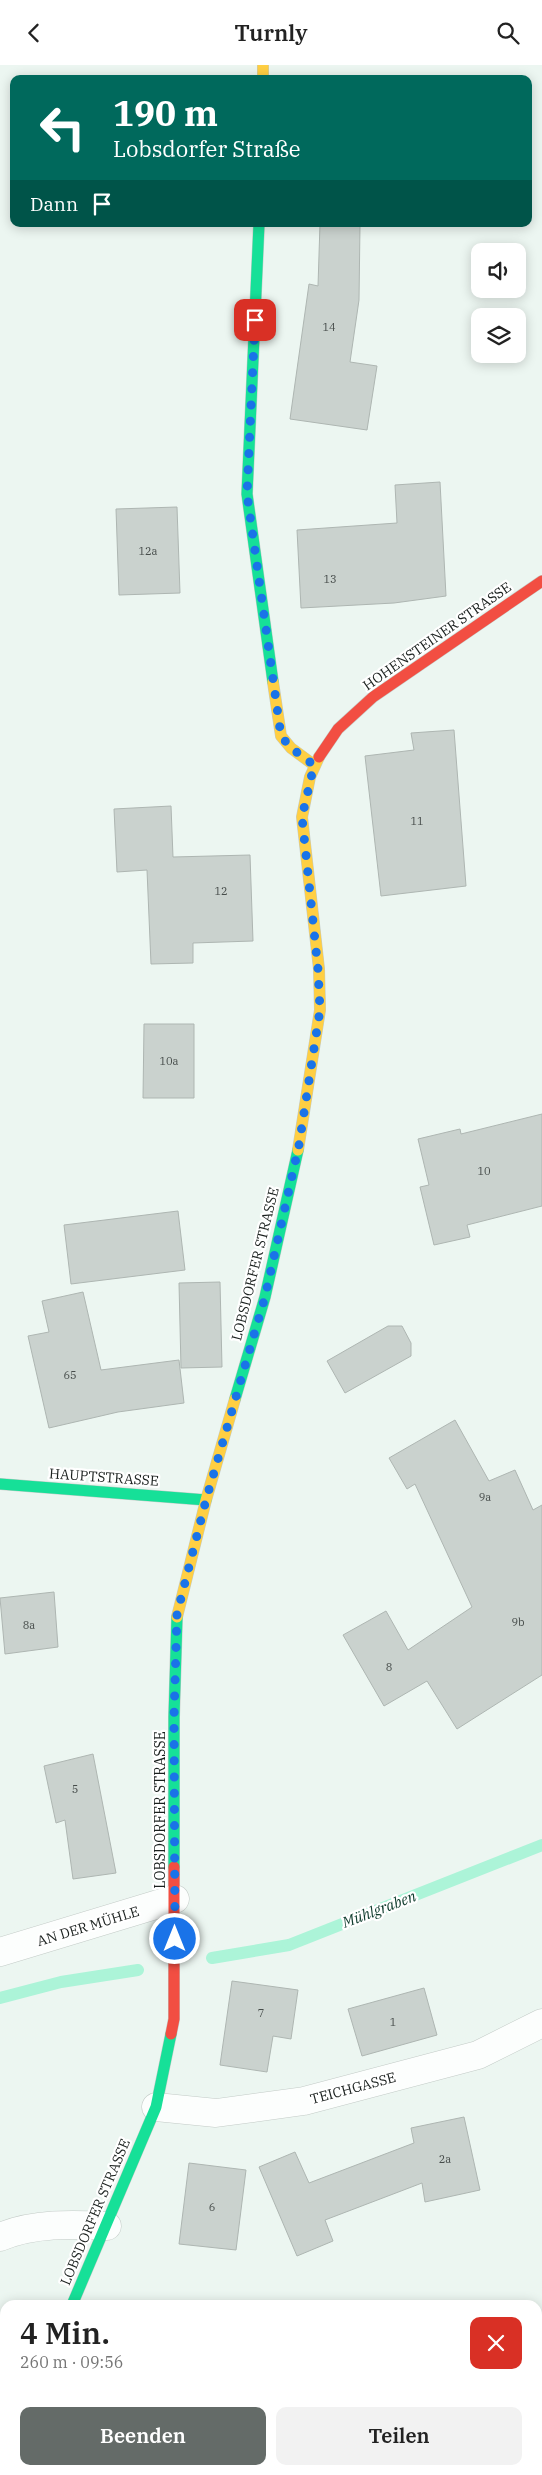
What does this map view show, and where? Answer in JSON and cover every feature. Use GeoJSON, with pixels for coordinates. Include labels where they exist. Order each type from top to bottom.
{"type":"FeatureCollection","features":[{"type":"Feature","properties":{"kind":"main road"},"geometry":{"type":"LineString","coordinates":[[259,227],[247,494],[281,736],[291,748],[314,765]]}},
{"type":"Feature","properties":{"kind":"main road","name":"HOHENSTEINER STRASSE"},"geometry":{"type":"LineString","coordinates":[[314,765],[336,732],[396,680],[542,581]]}},
{"type":"Feature","properties":{"kind":"main road","name":"LOBSDORFER STRASSE"},"geometry":{"type":"LineString","coordinates":[[74,2300],[156,2107],[174,2019],[174,1717],[177,1614],[206,1500],[265,1297],[299,1145],[320,1010],[318,960],[302,817],[314,765]]}},
{"type":"Feature","properties":{"kind":"main road","name":"HAUPTSTRASSE"},"geometry":{"type":"LineString","coordinates":[[0,1484],[206,1500]]}},
{"type":"Feature","properties":{"kind":"street","name":"AN DER MÜHLE"},"geometry":{"type":"LineString","coordinates":[[0,1952],[175,1899]]}},
{"type":"Feature","properties":{"kind":"street","name":"TEICHGASSE"},"geometry":{"type":"LineString","coordinates":[[156,2107],[216,2113],[304,2101],[478,2055],[542,2023]]}},
{"type":"Feature","properties":{"kind":"street"},"geometry":{"type":"LineString","coordinates":[[0,2237],[17,2230],[64,2225],[107,2226]]}},
{"type":"Feature","properties":{"kind":"building"},"geometry":{"type":"Polygon","coordinates":[[[320,227],[360,227],[359,300],[350,362],[377,366],[367,430],[290,419],[309,284],[318,286],[320,227]]]}},
{"type":"Feature","properties":{"kind":"building"},"geometry":{"type":"Polygon","coordinates":[[[440,482],[446,596],[394,603],[301,608],[297,530],[397,523],[395,485],[440,482]]]}},
{"type":"Feature","properties":{"kind":"building"},"geometry":{"type":"Polygon","coordinates":[[[177,507],[180,593],[119,595],[116,509],[177,507]]]}},
{"type":"Feature","properties":{"kind":"building"},"geometry":{"type":"Polygon","coordinates":[[[454,730],[466,886],[381,896],[365,756],[414,750],[411,733],[454,730]]]}},
{"type":"Feature","properties":{"kind":"building"},"geometry":{"type":"Polygon","coordinates":[[[171,806],[173,857],[250,855],[253,941],[193,943],[193,963],[151,964],[147,870],[117,872],[114,809],[171,806]]]}},
{"type":"Feature","properties":{"kind":"building"},"geometry":{"type":"Polygon","coordinates":[[[144,1024],[194,1024],[194,1098],[143,1098],[144,1024]]]}},
{"type":"Feature","properties":{"kind":"building"},"geometry":{"type":"Polygon","coordinates":[[[542,1114],[542,1206],[467,1225],[470,1237],[434,1245],[420,1187],[429,1185],[418,1139],[460,1129],[461,1134],[542,1114]]]}},
{"type":"Feature","properties":{"kind":"building"},"geometry":{"type":"Polygon","coordinates":[[[178,1211],[185,1270],[71,1284],[64,1225],[178,1211]]]}},
{"type":"Feature","properties":{"kind":"building"},"geometry":{"type":"Polygon","coordinates":[[[220,1282],[222,1367],[181,1368],[179,1283],[220,1282]]]}},
{"type":"Feature","properties":{"kind":"building"},"geometry":{"type":"Polygon","coordinates":[[[83,1292],[101,1370],[179,1360],[184,1403],[118,1412],[49,1428],[28,1336],[49,1332],[42,1301],[83,1292]]]}},
{"type":"Feature","properties":{"kind":"building"},"geometry":{"type":"Polygon","coordinates":[[[388,1326],[402,1326],[411,1343],[411,1356],[345,1393],[327,1361],[388,1326]]]}},
{"type":"Feature","properties":{"kind":"building"},"geometry":{"type":"Polygon","coordinates":[[[455,1420],[489,1481],[515,1470],[533,1510],[542,1505],[542,1675],[457,1729],[427,1681],[384,1706],[343,1635],[386,1611],[408,1650],[472,1607],[415,1484],[407,1489],[389,1458],[455,1420]]]}},
{"type":"Feature","properties":{"kind":"building"},"geometry":{"type":"Polygon","coordinates":[[[54,1592],[58,1647],[5,1654],[0,1598],[54,1592]]]}},
{"type":"Feature","properties":{"kind":"building"},"geometry":{"type":"Polygon","coordinates":[[[93,1754],[116,1873],[73,1879],[65,1820],[56,1823],[44,1766],[93,1754]]]}},
{"type":"Feature","properties":{"kind":"building"},"geometry":{"type":"Polygon","coordinates":[[[232,1981],[298,1990],[291,2039],[273,2036],[267,2072],[220,2065],[232,1981]]]}},
{"type":"Feature","properties":{"kind":"building"},"geometry":{"type":"Polygon","coordinates":[[[424,1988],[437,2035],[362,2056],[348,2009],[424,1988]]]}},
{"type":"Feature","properties":{"kind":"building"},"geometry":{"type":"Polygon","coordinates":[[[464,2117],[480,2190],[425,2202],[422,2183],[325,2220],[333,2241],[297,2256],[259,2167],[295,2152],[309,2183],[414,2143],[411,2128],[464,2117]]]}},
{"type":"Feature","properties":{"kind":"building"},"geometry":{"type":"Polygon","coordinates":[[[189,2163],[246,2170],[236,2250],[179,2244],[189,2163]]]}},
{"type":"Feature","properties":{"kind":"waterway","name":"Mühlgraben"},"geometry":{"type":"LineString","coordinates":[[212,1958],[289,1945],[542,1845]]}},
{"type":"Feature","properties":{"kind":"waterway","name":"Mühlgraben"},"geometry":{"type":"LineString","coordinates":[[0,1998],[61,1982],[138,1970]]}},
{"type":"Feature","properties":{"kind":"traffic: fast"},"geometry":{"type":"LineString","coordinates":[[259,227],[247,494],[273,682]]}},
{"type":"Feature","properties":{"kind":"traffic: fast"},"geometry":{"type":"LineString","coordinates":[[235,1399],[265,1297],[298,1150]]}},
{"type":"Feature","properties":{"kind":"traffic: fast"},"geometry":{"type":"LineString","coordinates":[[0,1484],[206,1500]]}},
{"type":"Feature","properties":{"kind":"traffic: fast"},"geometry":{"type":"LineString","coordinates":[[174,1867],[174,1717],[177,1617]]}},
{"type":"Feature","properties":{"kind":"traffic: fast"},"geometry":{"type":"LineString","coordinates":[[74,2300],[156,2107],[171,2034]]}},
{"type":"Feature","properties":{"kind":"traffic: slow"},"geometry":{"type":"LineString","coordinates":[[263,65],[263,75]]}},
{"type":"Feature","properties":{"kind":"traffic: slow"},"geometry":{"type":"LineString","coordinates":[[273,682],[281,736],[291,748],[314,765]]}},
{"type":"Feature","properties":{"kind":"traffic: slow"},"geometry":{"type":"LineString","coordinates":[[298,1150],[320,1010],[319,969],[302,817],[310,777],[319,757]]}},
{"type":"Feature","properties":{"kind":"traffic: slow"},"geometry":{"type":"LineString","coordinates":[[177,1617],[206,1500],[235,1399]]}},
{"type":"Feature","properties":{"kind":"traffic: jam"},"geometry":{"type":"LineString","coordinates":[[319,757],[338,729],[373,697],[542,581]]}},
{"type":"Feature","properties":{"kind":"traffic: jam"},"geometry":{"type":"LineString","coordinates":[[171,2034],[174,2019],[174,1867]]}},
{"type":"Feature","properties":{"kind":"route"},"geometry":{"type":"LineString","coordinates":[[175,1939],[174,1717],[177,1614],[206,1500],[265,1297],[299,1145],[320,1010],[311,889],[302,817],[314,765],[291,748],[281,736],[247,494],[255,320]]}}]}
